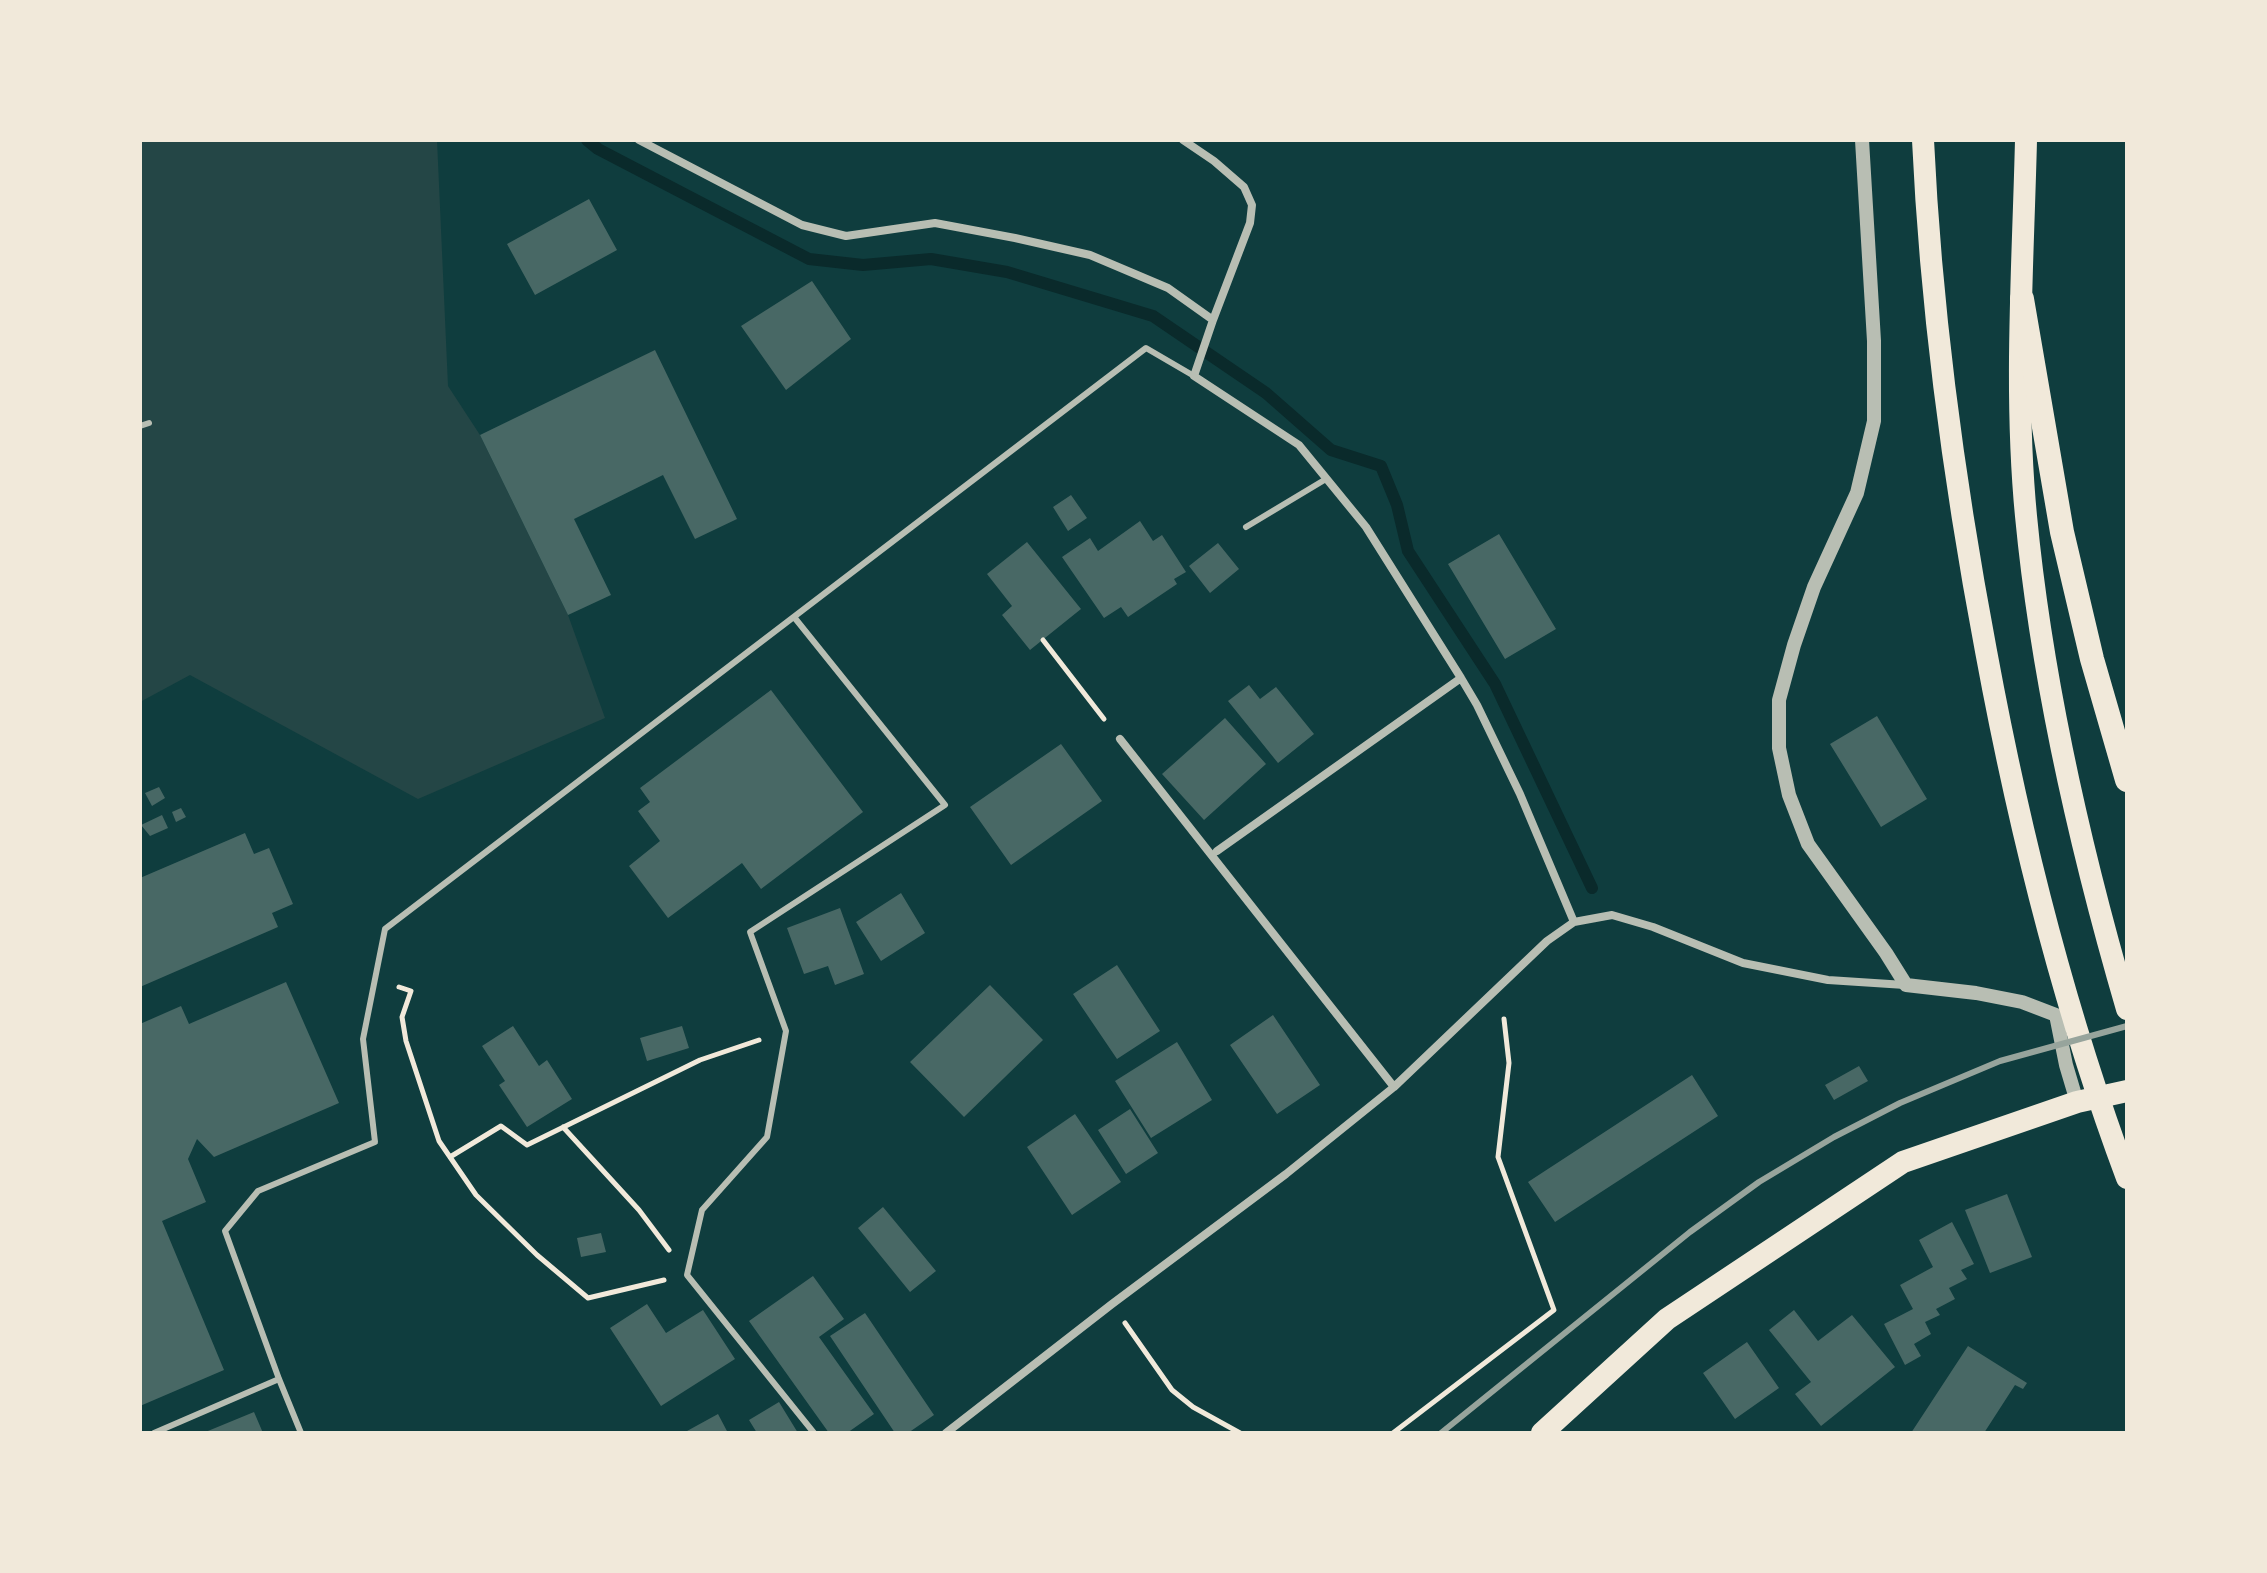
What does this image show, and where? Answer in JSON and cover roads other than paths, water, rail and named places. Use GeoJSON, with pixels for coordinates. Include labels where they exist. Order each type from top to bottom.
{"type":"FeatureCollection","features":[{"type":"Feature","properties":{"kind":"highway"},"geometry":{"type":"LineString","coordinates":[[1923,140],[1947,413],[1967,549],[2024,838],[2088,1066],[2127,1178]]}},
{"type":"Feature","properties":{"kind":"highway"},"geometry":{"type":"LineString","coordinates":[[2026,140],[2021,419],[2026,513],[2037,608],[2055,712],[2103,926],[2127,1009]]}},
{"type":"Feature","properties":{"kind":"highway"},"geometry":{"type":"LineString","coordinates":[[2022,299],[2062,532],[2092,659],[2127,780]]}},
{"type":"Feature","properties":{"kind":"highway"},"geometry":{"type":"LineString","coordinates":[[1542,1433],[1667,1319],[1903,1162],[2077,1102],[2127,1091]]}},
{"type":"Feature","properties":{"kind":"street"},"geometry":{"type":"LineString","coordinates":[[639,140],[802,225],[846,236],[935,223],[1090,255],[1168,288],[1212,321]]}},
{"type":"Feature","properties":{"kind":"street"},"geometry":{"type":"LineString","coordinates":[[1183,140],[1244,187],[1252,205],[1250,223],[1194,374],[1299,445],[1366,527],[1461,678],[1520,794],[1574,922]]}},
{"type":"Feature","properties":{"kind":"street"},"geometry":{"type":"LineString","coordinates":[[1862,140],[1874,341],[1874,421],[1857,493],[1814,587],[1794,645],[1779,700],[1779,748],[1789,795],[1808,844],[1906,985]]}},
{"type":"Feature","properties":{"kind":"street"},"geometry":{"type":"LineString","coordinates":[[1217,851],[1461,678]]}},
{"type":"Feature","properties":{"kind":"street"},"geometry":{"type":"LineString","coordinates":[[1120,739],[1394,1087]]}},
{"type":"Feature","properties":{"kind":"street"},"geometry":{"type":"LineString","coordinates":[[946,1433],[1286,1174],[1394,1087],[1547,941],[1574,922],[1612,915],[1653,927],[1743,963],[1828,980],[1906,985],[2022,1002],[2056,1015],[2077,1102]]}},
{"type":"Feature","properties":{"kind":"lane"},"geometry":{"type":"LineString","coordinates":[[301,1433],[225,1231],[258,1191],[375,1142],[363,1039],[385,929],[1146,348],[1194,374]]}},
{"type":"Feature","properties":{"kind":"lane"},"geometry":{"type":"LineString","coordinates":[[140,426],[149,423]]}},
{"type":"Feature","properties":{"kind":"lane"},"geometry":{"type":"LineString","coordinates":[[1246,527],[1326,479]]}},
{"type":"Feature","properties":{"kind":"lane"},"geometry":{"type":"LineString","coordinates":[[794,617],[945,805],[750,932],[786,1031],[767,1137],[702,1210],[687,1275],[814,1433]]}},
{"type":"Feature","properties":{"kind":"lane"},"geometry":{"type":"LineString","coordinates":[[154,1433],[279,1379]]}},
{"type":"Feature","properties":{"kind":"waterway"},"geometry":{"type":"LineString","coordinates":[[587,140],[598,149],[809,259],[863,265],[931,259],[1007,272],[1153,316],[1266,393],[1331,450],[1381,466],[1397,505],[1408,551],[1495,684],[1592,888]]}},
{"type":"Feature","properties":{"kind":"railway"},"geometry":{"type":"LineString","coordinates":[[1441,1433],[1690,1232],[1759,1182],[1834,1137],[1900,1103],[2000,1061],[2127,1026]]}}]}
